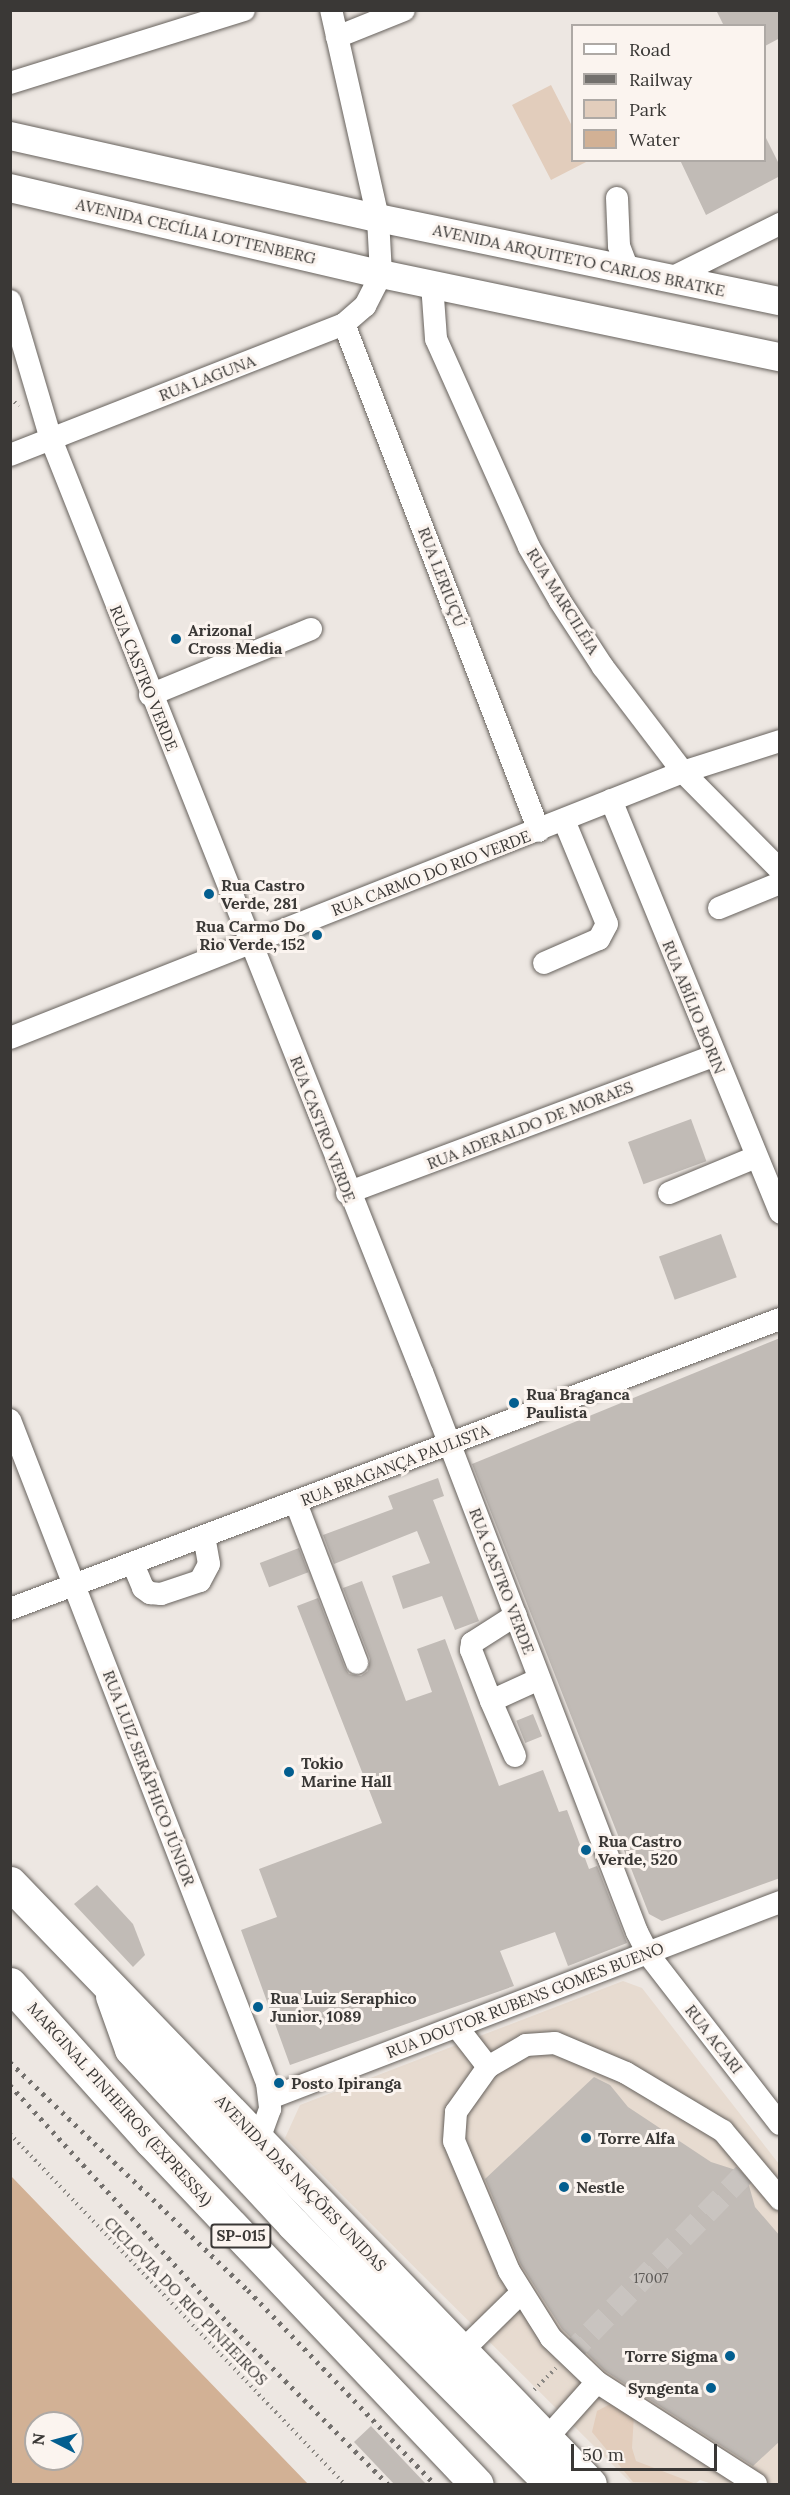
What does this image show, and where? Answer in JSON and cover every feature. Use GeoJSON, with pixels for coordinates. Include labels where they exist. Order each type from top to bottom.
{"type":"FeatureCollection","features":[{"type":"Feature","properties":{"kind":"highway","name":"AVENIDA DAS NAÇÕES UNIDAS"},"geometry":{"type":"LineString","coordinates":[[10,1883],[590,2484]]}},
{"type":"Feature","properties":{"kind":"highway","name":"MARGINAL PINHEIROS (EXPRESSA)"},"geometry":{"type":"LineString","coordinates":[[10,1984],[151,2141],[468,2476],[491,2484]]}},
{"type":"Feature","properties":{"kind":"highway"},"geometry":{"type":"LineString","coordinates":[[110,1988],[131,2049],[292,2224],[551,2484]]}},
{"type":"Feature","properties":{"kind":"main road"},"geometry":{"type":"LineString","coordinates":[[10,136],[378,218]]}},
{"type":"Feature","properties":{"kind":"main road","name":"AVENIDA CECÍLIA LOTTENBERG"},"geometry":{"type":"LineString","coordinates":[[10,188],[381,274]]}},
{"type":"Feature","properties":{"kind":"main road","name":"AVENIDA ARQUITETO CARLOS BRATKE"},"geometry":{"type":"LineString","coordinates":[[378,218],[780,301]]}},
{"type":"Feature","properties":{"kind":"main road"},"geometry":{"type":"LineString","coordinates":[[381,274],[780,357]]}},
{"type":"Feature","properties":{"kind":"street"},"geometry":{"type":"LineString","coordinates":[[10,83],[244,10]]}},
{"type":"Feature","properties":{"kind":"street"},"geometry":{"type":"LineString","coordinates":[[331,10],[378,218],[381,274]]}},
{"type":"Feature","properties":{"kind":"street"},"geometry":{"type":"LineString","coordinates":[[337,37],[404,10]]}},
{"type":"Feature","properties":{"kind":"street"},"geometry":{"type":"LineString","coordinates":[[617,198],[619,246],[628,270]]}},
{"type":"Feature","properties":{"kind":"street"},"geometry":{"type":"LineString","coordinates":[[671,278],[780,224]]}},
{"type":"Feature","properties":{"kind":"street","name":"RUA LAGUNA"},"geometry":{"type":"LineString","coordinates":[[10,455],[344,324],[365,306],[381,274]]}},
{"type":"Feature","properties":{"kind":"street","name":"RUA MARCILÉIA"},"geometry":{"type":"LineString","coordinates":[[432,284],[436,339],[529,547],[603,667],[683,772],[780,870]]}},
{"type":"Feature","properties":{"kind":"street","name":"RUA CASTRO VERDE"},"geometry":{"type":"LineString","coordinates":[[10,301],[51,439],[150,696],[251,942],[347,1193],[450,1444],[539,1679],[648,1954]]}},
{"type":"Feature","properties":{"kind":"street","name":"RUA LERIUÇÚ"},"geometry":{"type":"LineString","coordinates":[[344,324],[539,831]]}},
{"type":"Feature","properties":{"kind":"street"},"geometry":{"type":"LineString","coordinates":[[150,696],[311,629]]}},
{"type":"Feature","properties":{"kind":"street","name":"RUA CARMO DO RIO VERDE"},"geometry":{"type":"LineString","coordinates":[[10,1038],[539,831],[683,772],[780,741]]}},
{"type":"Feature","properties":{"kind":"street","name":"RUA ABÍLIO BORIN"},"geometry":{"type":"LineString","coordinates":[[611,800],[713,1056],[780,1213]]}},
{"type":"Feature","properties":{"kind":"street"},"geometry":{"type":"LineString","coordinates":[[544,963],[599,939],[607,924],[564,820]]}},
{"type":"Feature","properties":{"kind":"street"},"geometry":{"type":"LineString","coordinates":[[719,908],[780,883]]}},
{"type":"Feature","properties":{"kind":"street","name":"RUA ADERALDO DE MORAES"},"geometry":{"type":"LineString","coordinates":[[347,1193],[713,1056]]}},
{"type":"Feature","properties":{"kind":"street"},"geometry":{"type":"LineString","coordinates":[[669,1193],[756,1157]]}},
{"type":"Feature","properties":{"kind":"street","name":"RUA BRAGANÇA PAULISTA"},"geometry":{"type":"LineString","coordinates":[[10,1610],[780,1319]]}},
{"type":"Feature","properties":{"kind":"street","name":"RUA LUIZ SERÁPHICO JÚNIOR"},"geometry":{"type":"LineString","coordinates":[[10,1420],[270,2098]]}},
{"type":"Feature","properties":{"kind":"street"},"geometry":{"type":"LineString","coordinates":[[296,1503],[357,1663]]}},
{"type":"Feature","properties":{"kind":"street"},"geometry":{"type":"LineString","coordinates":[[133,1564],[143,1588],[150,1593],[160,1594],[200,1581],[208,1563],[204,1537]]}},
{"type":"Feature","properties":{"kind":"street"},"geometry":{"type":"LineString","coordinates":[[515,1756],[471,1647],[476,1637],[516,1615]]}},
{"type":"Feature","properties":{"kind":"street"},"geometry":{"type":"LineString","coordinates":[[491,1701],[539,1679]]}},
{"type":"Feature","properties":{"kind":"street","name":"RUA DOUTOR RUBENS GOMES BUENO"},"geometry":{"type":"LineString","coordinates":[[270,2098],[780,1902]]}},
{"type":"Feature","properties":{"kind":"street","name":"RUA ACARI"},"geometry":{"type":"LineString","coordinates":[[648,1954],[780,2124]]}},
{"type":"Feature","properties":{"kind":"street"},"geometry":{"type":"LineString","coordinates":[[457,2027],[488,2067]]}},
{"type":"Feature","properties":{"kind":"street"},"geometry":{"type":"LineString","coordinates":[[756,2484],[597,2382],[568,2356],[520,2294],[454,2141],[453,2126],[459,2104],[488,2067],[535,2041],[562,2046],[626,2073],[723,2131],[777,2191]]}},
{"type":"Feature","properties":{"kind":"street"},"geometry":{"type":"LineString","coordinates":[[259,2139],[270,2098]]}},
{"type":"Feature","properties":{"kind":"street"},"geometry":{"type":"LineString","coordinates":[[462,2351],[520,2294]]}},
{"type":"Feature","properties":{"kind":"street"},"geometry":{"type":"LineString","coordinates":[[546,2439],[597,2382]]}},
{"type":"Feature","properties":{"kind":"path","name":"CICLOVIA DO RIO PINHEIROS"},"geometry":{"type":"LineString","coordinates":[[10,2134],[345,2484]]}},
{"type":"Feature","properties":{"kind":"path"},"geometry":{"type":"LineString","coordinates":[[517,2408],[568,2356]]}},
{"type":"Feature","properties":{"kind":"shaded area"},"geometry":{"type":"Polygon","coordinates":[[[623,1981],[642,1988],[779,2164],[779,2484],[712,2484],[700,2480],[695,2484],[632,2484],[285,2138],[300,2105],[623,1981]]]}},
{"type":"Feature","properties":{"kind":"green space"},"geometry":{"type":"Polygon","coordinates":[[[551,85],[571,124],[571,162],[586,162],[551,180],[512,105],[551,85]]]}},
{"type":"Feature","properties":{"kind":"green space"},"geometry":{"type":"Polygon","coordinates":[[[612,2403],[634,2415],[632,2448],[636,2461],[696,2484],[633,2482],[592,2432],[597,2411],[612,2403]]]}},
{"type":"Feature","properties":{"kind":"water"},"geometry":{"type":"Polygon","coordinates":[[[10,2176],[11,2176],[308,2484],[11,2484],[10,2176]]]}},
{"type":"Feature","properties":{"kind":"building"},"geometry":{"type":"Polygon","coordinates":[[[716,10],[780,10],[780,38],[766,45],[766,24],[723,24],[716,10]]]}},
{"type":"Feature","properties":{"kind":"building"},"geometry":{"type":"Polygon","coordinates":[[[766,138],[780,166],[780,176],[706,215],[681,162],[766,162],[766,138]]]}},
{"type":"Feature","properties":{"kind":"building"},"geometry":{"type":"Polygon","coordinates":[[[691,1119],[706,1161],[643,1184],[628,1142],[691,1119]]]}},
{"type":"Feature","properties":{"kind":"building"},"geometry":{"type":"Polygon","coordinates":[[[721,1234],[737,1277],[675,1300],[659,1257],[721,1234]]]}},
{"type":"Feature","properties":{"kind":"building"},"geometry":{"type":"Polygon","coordinates":[[[780,1338],[780,1878],[662,1921],[649,1914],[472,1464],[780,1338]]]}},
{"type":"Feature","properties":{"kind":"building"},"geometry":{"type":"Polygon","coordinates":[[[438,1478],[444,1496],[433,1500],[479,1621],[455,1630],[442,1596],[403,1609],[392,1576],[430,1563],[417,1531],[334,1564],[323,1535],[393,1509],[388,1496],[438,1478]]]}},
{"type":"Feature","properties":{"kind":"building"},"geometry":{"type":"Polygon","coordinates":[[[299,1548],[308,1572],[269,1587],[260,1563],[299,1548]]]}},
{"type":"Feature","properties":{"kind":"building"},"geometry":{"type":"Polygon","coordinates":[[[362,1581],[406,1701],[432,1692],[417,1649],[445,1639],[499,1786],[543,1770],[559,1812],[567,1810],[589,1869],[597,1866],[627,1943],[568,1966],[555,1932],[500,1951],[514,1986],[290,2065],[241,1930],[277,1917],[259,1869],[382,1823],[297,1606],[318,1598],[345,1668],[349,1674],[361,1676],[368,1671],[370,1659],[343,1588],[362,1581]]]}},
{"type":"Feature","properties":{"kind":"building"},"geometry":{"type":"Polygon","coordinates":[[[533,1714],[542,1736],[525,1743],[516,1721],[533,1714]]]}},
{"type":"Feature","properties":{"kind":"building"},"geometry":{"type":"Polygon","coordinates":[[[97,1885],[133,1924],[145,1955],[133,1967],[74,1904],[97,1885]]]}},
{"type":"Feature","properties":{"kind":"building"},"geometry":{"type":"Polygon","coordinates":[[[594,2077],[610,2085],[628,2107],[711,2162],[739,2171],[748,2182],[755,2207],[780,2236],[780,2441],[753,2466],[605,2371],[562,2329],[521,2265],[485,2179],[594,2077]]]}},
{"type":"Feature","properties":{"kind":"building"},"geometry":{"type":"Polygon","coordinates":[[[371,2426],[426,2484],[394,2484],[354,2442],[371,2426]]]}},
{"type":"Feature","properties":{"kind":"tunnel"},"geometry":{"type":"LineString","coordinates":[[568,2356],[753,2165]]}},
{"type":"Feature","properties":{"kind":"railway"},"geometry":{"type":"LineString","coordinates":[[10,2062],[248,2290],[435,2484]]}},
{"type":"Feature","properties":{"kind":"railway"},"geometry":{"type":"LineString","coordinates":[[10,2085],[228,2323],[388,2484]]}},
{"type":"Feature","properties":{"kind":"place","name":"Arizonal Cross Media"},"geometry":{"type":"Point","coordinates":[176,639]}},
{"type":"Feature","properties":{"kind":"place","name":"Rua Castro Verde, 281"},"geometry":{"type":"Point","coordinates":[209,894]}},
{"type":"Feature","properties":{"kind":"place","name":"Rua Carmo Do Rio Verde, 152"},"geometry":{"type":"Point","coordinates":[317,935]}},
{"type":"Feature","properties":{"kind":"place","name":"Rua Braganca Paulista"},"geometry":{"type":"Point","coordinates":[514,1403]}},
{"type":"Feature","properties":{"kind":"place","name":"Tokio Marine Hall"},"geometry":{"type":"Point","coordinates":[289,1772]}},
{"type":"Feature","properties":{"kind":"place","name":"Rua Castro Verde, 520"},"geometry":{"type":"Point","coordinates":[586,1850]}},
{"type":"Feature","properties":{"kind":"place","name":"Rua Luiz Seraphico Junior, 1089"},"geometry":{"type":"Point","coordinates":[258,2007]}},
{"type":"Feature","properties":{"kind":"place","name":"Posto Ipiranga"},"geometry":{"type":"Point","coordinates":[279,2083]}},
{"type":"Feature","properties":{"kind":"place","name":"Torre Alfa"},"geometry":{"type":"Point","coordinates":[586,2138]}},
{"type":"Feature","properties":{"kind":"place","name":"Nestle"},"geometry":{"type":"Point","coordinates":[564,2187]}},
{"type":"Feature","properties":{"kind":"place","name":"Torre Sigma"},"geometry":{"type":"Point","coordinates":[730,2356]}},
{"type":"Feature","properties":{"kind":"place","name":"Syngenta"},"geometry":{"type":"Point","coordinates":[711,2388]}}]}
